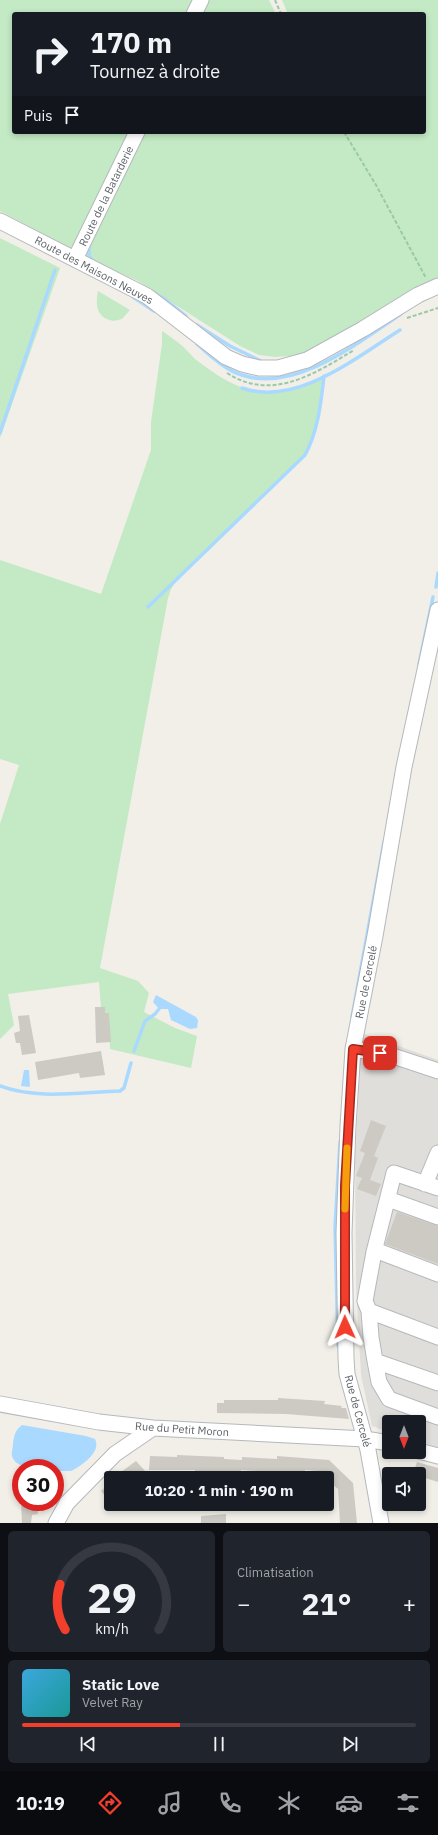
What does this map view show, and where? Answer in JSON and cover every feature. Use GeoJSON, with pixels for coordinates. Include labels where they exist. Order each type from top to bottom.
{"type":"FeatureCollection","features":[{"type":"Feature","properties":{"kind":"street"},"geometry":{"type":"LineString","coordinates":[[195,12],[201,0]]}},
{"type":"Feature","properties":{"kind":"street","name":"Route de la Batarderie"},"geometry":{"type":"LineString","coordinates":[[76,259],[136,134]]}},
{"type":"Feature","properties":{"kind":"street","name":"Route des Maisons Neuves"},"geometry":{"type":"LineString","coordinates":[[0,221],[147,296],[226,356],[242,364],[259,368],[278,368],[307,360],[330,349],[435,287]]}},
{"type":"Feature","properties":{"kind":"street","name":"Rue de Cercelé"},"geometry":{"type":"LineString","coordinates":[[381,1523],[368,1450],[347,1374],[345,1186],[353,1049],[375,936],[404,767],[438,610]]}},
{"type":"Feature","properties":{"kind":"street"},"geometry":{"type":"LineString","coordinates":[[353,1049],[390,1054],[438,1071]]}},
{"type":"Feature","properties":{"kind":"street"},"geometry":{"type":"LineString","coordinates":[[438,1153],[432,1186],[394,1173],[375,1250],[365,1301],[370,1311],[372,1342],[379,1382],[389,1399],[438,1417]]}},
{"type":"Feature","properties":{"kind":"street"},"geometry":{"type":"LineString","coordinates":[[388,1199],[438,1217]]}},
{"type":"Feature","properties":{"kind":"street"},"geometry":{"type":"LineString","coordinates":[[375,1250],[438,1274]]}},
{"type":"Feature","properties":{"kind":"street"},"geometry":{"type":"LineString","coordinates":[[370,1311],[438,1337]]}},
{"type":"Feature","properties":{"kind":"street"},"geometry":{"type":"LineString","coordinates":[[346,1342],[372,1342]]}},
{"type":"Feature","properties":{"kind":"street"},"geometry":{"type":"LineString","coordinates":[[375,1361],[438,1383]]}},
{"type":"Feature","properties":{"kind":"street","name":"Rue du Petit Moron"},"geometry":{"type":"LineString","coordinates":[[0,1404],[99,1422],[153,1428],[365,1439],[382,1442]]}},
{"type":"Feature","properties":{"kind":"street"},"geometry":{"type":"LineString","coordinates":[[56,1523],[67,1503],[115,1454],[153,1428]]}},
{"type":"Feature","properties":{"kind":"street"},"geometry":{"type":"LineString","coordinates":[[426,1453],[438,1456]]}},
{"type":"Feature","properties":{"kind":"path"},"geometry":{"type":"LineString","coordinates":[[275,0],[280,12]]}},
{"type":"Feature","properties":{"kind":"path"},"geometry":{"type":"LineString","coordinates":[[345,134],[435,287]]}},
{"type":"Feature","properties":{"kind":"path"},"geometry":{"type":"LineString","coordinates":[[401,322],[418,313],[438,308]]}},
{"type":"Feature","properties":{"kind":"path"},"geometry":{"type":"LineString","coordinates":[[224,370],[247,383],[278,384],[296,381],[315,374],[355,350]]}},
{"type":"Feature","properties":{"kind":"shaded area"},"geometry":{"type":"Polygon","coordinates":[[[362,1033],[438,1060],[438,1448],[426,1444],[426,1415],[382,1415],[382,1430],[372,1426],[361,1375],[356,1286],[355,1158],[362,1033]]]}},
{"type":"Feature","properties":{"kind":"green space"},"geometry":{"type":"Polygon","coordinates":[[[0,0],[269,0],[275,12],[12,12],[12,134],[426,134],[426,12],[287,12],[282,0],[438,0],[438,278],[407,294],[360,326],[307,352],[290,356],[275,357],[259,355],[240,346],[138,281],[96,262],[0,211],[0,0]]]}},
{"type":"Feature","properties":{"kind":"green space"},"geometry":{"type":"Polygon","coordinates":[[[0,238],[60,268],[0,438],[0,238]]]}},
{"type":"Feature","properties":{"kind":"green space"},"geometry":{"type":"Polygon","coordinates":[[[98,291],[130,310],[122,319],[114,321],[108,320],[98,311],[98,291]]]}},
{"type":"Feature","properties":{"kind":"green space"},"geometry":{"type":"Polygon","coordinates":[[[162,331],[184,347],[195,359],[227,381],[256,391],[272,392],[288,390],[324,376],[316,427],[305,455],[178,578],[171,589],[168,598],[100,968],[138,981],[149,993],[144,1012],[175,1028],[197,1036],[191,1068],[110,1049],[109,1013],[105,1013],[105,1007],[101,1007],[99,982],[8,994],[14,1025],[0,1039],[0,824],[19,765],[0,759],[0,560],[101,594],[151,450],[151,422],[162,344],[162,331]]]}},
{"type":"Feature","properties":{"kind":"water"},"geometry":{"type":"Polygon","coordinates":[[[156,995],[196,1017],[198,1020],[197,1028],[190,1029],[171,1020],[168,1009],[159,1009],[153,1002],[156,995]]]}},
{"type":"Feature","properties":{"kind":"water"},"geometry":{"type":"Polygon","coordinates":[[[24,1070],[29,1070],[30,1087],[21,1086],[24,1070]]]}},
{"type":"Feature","properties":{"kind":"water"},"geometry":{"type":"Polygon","coordinates":[[[22,1425],[86,1436],[95,1439],[96,1449],[85,1462],[71,1471],[64,1471],[64,1459],[14,1459],[12,1455],[13,1441],[15,1433],[22,1425]]]}},
{"type":"Feature","properties":{"kind":"building"},"geometry":{"type":"Polygon","coordinates":[[[95,1007],[105,1007],[105,1013],[109,1013],[111,1042],[96,1043],[95,1007]]]}},
{"type":"Feature","properties":{"kind":"building"},"geometry":{"type":"Polygon","coordinates":[[[29,1015],[36,1053],[22,1055],[20,1043],[16,1043],[14,1033],[20,1031],[18,1016],[29,1015]]]}},
{"type":"Feature","properties":{"kind":"building"},"geometry":{"type":"Polygon","coordinates":[[[101,1051],[105,1075],[80,1078],[79,1073],[38,1080],[35,1062],[101,1051]]]}},
{"type":"Feature","properties":{"kind":"building"},"geometry":{"type":"Polygon","coordinates":[[[371,1120],[386,1126],[374,1156],[378,1158],[370,1180],[381,1184],[376,1196],[357,1189],[362,1178],[356,1176],[365,1153],[360,1151],[371,1120]]]}},
{"type":"Feature","properties":{"kind":"building"},"geometry":{"type":"Polygon","coordinates":[[[397,1212],[438,1226],[438,1264],[385,1244],[397,1212]]]}},
{"type":"Feature","properties":{"kind":"building"},"geometry":{"type":"Polygon","coordinates":[[[278,1398],[325,1401],[324,1404],[342,1406],[341,1408],[346,1408],[349,1419],[286,1414],[217,1413],[217,1403],[224,1403],[224,1400],[278,1400],[278,1398]]]}},
{"type":"Feature","properties":{"kind":"building"},"geometry":{"type":"Polygon","coordinates":[[[177,1455],[224,1457],[224,1459],[242,1460],[242,1457],[277,1459],[277,1456],[329,1460],[353,1483],[357,1523],[340,1523],[338,1489],[334,1486],[334,1471],[149,1470],[150,1456],[177,1457],[177,1455]]]}},
{"type":"Feature","properties":{"kind":"building"},"geometry":{"type":"Polygon","coordinates":[[[136,1461],[145,1471],[122,1471],[136,1461]]]}},
{"type":"Feature","properties":{"kind":"building"},"geometry":{"type":"Polygon","coordinates":[[[417,1462],[438,1468],[438,1482],[426,1478],[426,1467],[415,1467],[417,1462]]]}},
{"type":"Feature","properties":{"kind":"building"},"geometry":{"type":"Polygon","coordinates":[[[21,1511],[38,1511],[38,1514],[32,1515],[31,1523],[22,1523],[21,1511]]]}},
{"type":"Feature","properties":{"kind":"building"},"geometry":{"type":"Polygon","coordinates":[[[226,1514],[226,1523],[201,1523],[201,1516],[226,1514]]]}},
{"type":"Feature","properties":{"kind":"waterway"},"geometry":{"type":"LineString","coordinates":[[89,245],[89,256],[94,262]]}},
{"type":"Feature","properties":{"kind":"waterway"},"geometry":{"type":"LineString","coordinates":[[0,433],[55,270]]}},
{"type":"Feature","properties":{"kind":"waterway"},"geometry":{"type":"LineString","coordinates":[[153,292],[186,316]]}},
{"type":"Feature","properties":{"kind":"waterway"},"geometry":{"type":"LineString","coordinates":[[133,297],[154,311]]}},
{"type":"Feature","properties":{"kind":"waterway"},"geometry":{"type":"LineString","coordinates":[[197,344],[218,362],[236,373],[262,379],[283,377],[305,371],[326,362],[366,338],[401,314]]}},
{"type":"Feature","properties":{"kind":"waterway"},"geometry":{"type":"LineString","coordinates":[[197,325],[230,346],[263,362]]}},
{"type":"Feature","properties":{"kind":"waterway"},"geometry":{"type":"LineString","coordinates":[[242,388],[263,392],[283,391],[304,385],[345,365],[400,330]]}},
{"type":"Feature","properties":{"kind":"waterway"},"geometry":{"type":"LineString","coordinates":[[148,607],[305,455],[316,427],[324,376]]}},
{"type":"Feature","properties":{"kind":"waterway"},"geometry":{"type":"LineString","coordinates":[[436,587],[438,573]]}},
{"type":"Feature","properties":{"kind":"waterway"},"geometry":{"type":"LineString","coordinates":[[419,664],[433,597]]}},
{"type":"Feature","properties":{"kind":"waterway"},"geometry":{"type":"LineString","coordinates":[[352,1017],[384,842]]}},
{"type":"Feature","properties":{"kind":"waterway"},"geometry":{"type":"LineString","coordinates":[[134,1051],[145,1021],[159,1009]]}},
{"type":"Feature","properties":{"kind":"waterway"},"geometry":{"type":"LineString","coordinates":[[0,1086],[29,1093],[44,1094],[75,1094],[120,1091],[124,1088],[131,1063]]}},
{"type":"Feature","properties":{"kind":"waterway"},"geometry":{"type":"LineString","coordinates":[[338,1346],[335,1227],[340,1142]]}},
{"type":"Feature","properties":{"kind":"slow traffic"},"geometry":{"type":"LineString","coordinates":[[345,1209],[347,1148]]}},
{"type":"Feature","properties":{"kind":"route"},"geometry":{"type":"LineString","coordinates":[[345,1327],[345,1186],[353,1049],[380,1053]]}}]}
